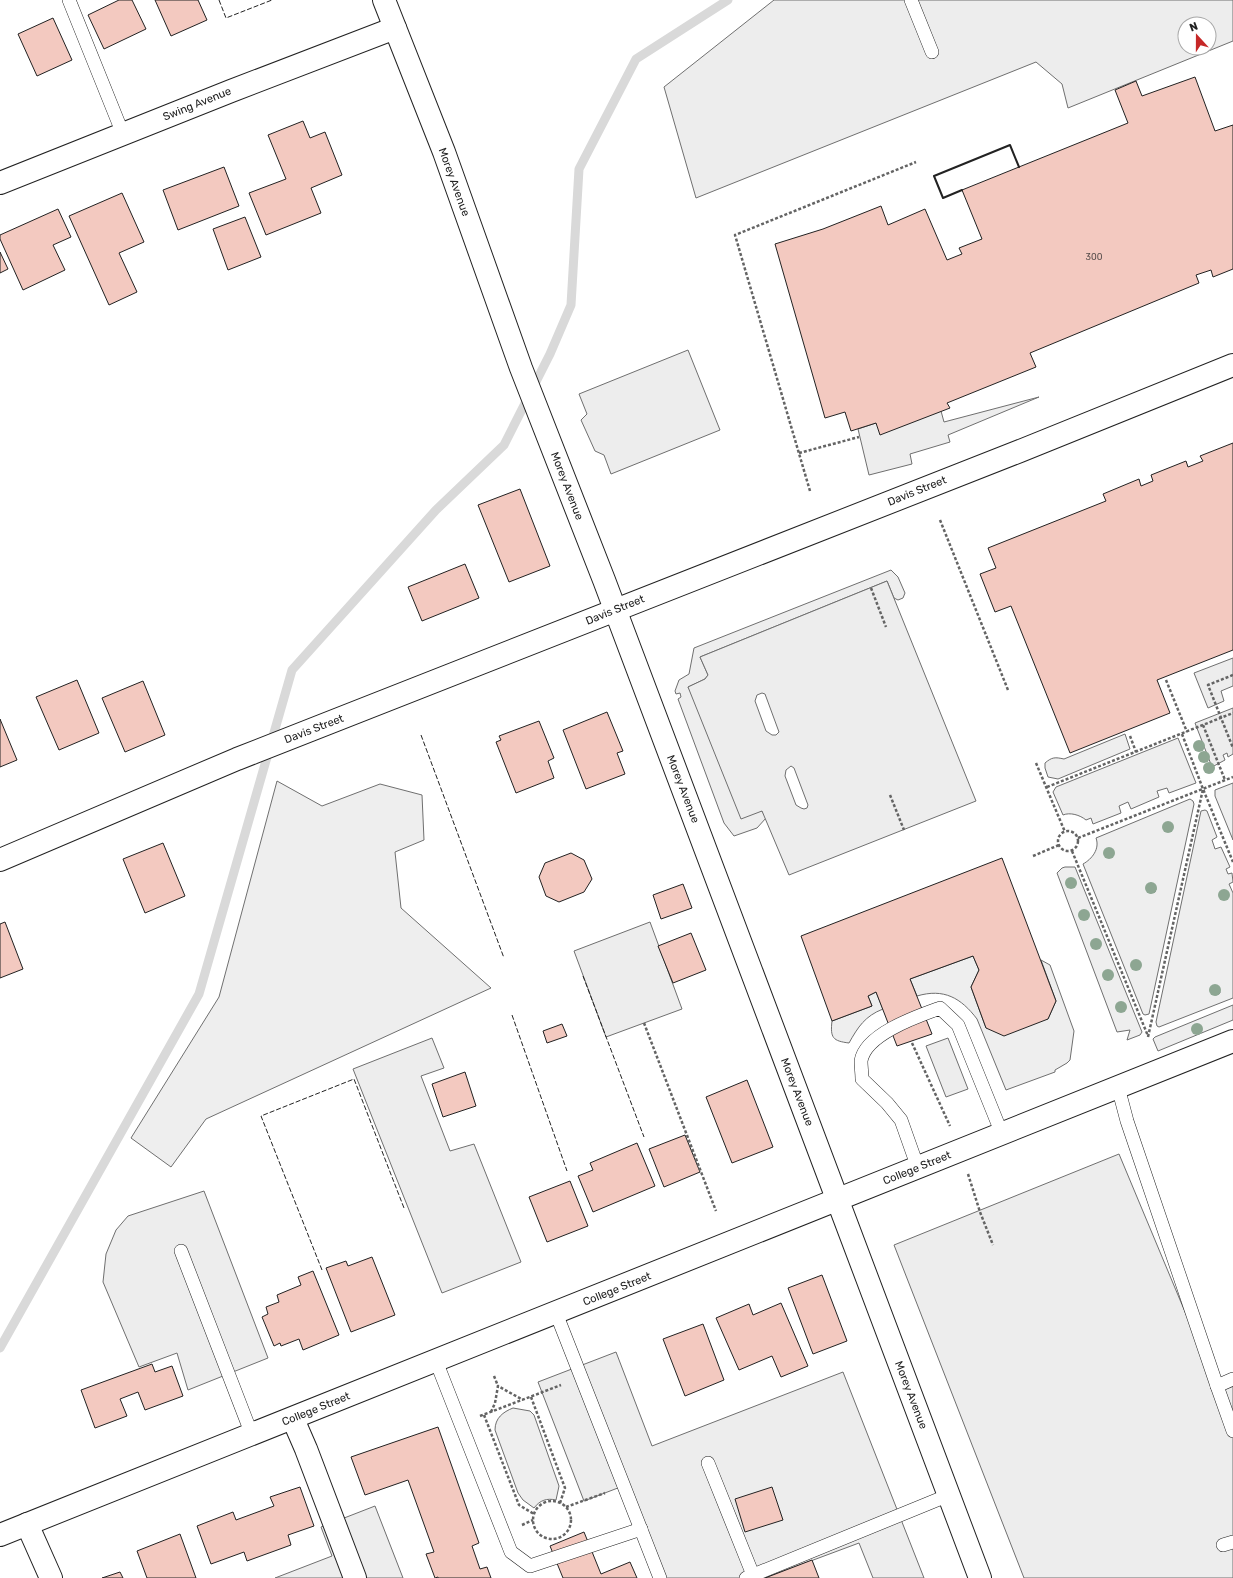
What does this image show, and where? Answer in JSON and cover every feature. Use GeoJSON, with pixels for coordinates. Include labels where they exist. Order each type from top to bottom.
{"type":"FeatureCollection","features":[{"type":"Feature","properties":{"kind":"street","name":"Morey Avenue"},"geometry":{"type":"LineString","coordinates":[[384,0],[444,152],[521,368],[615,610],[980,1578]]}},
{"type":"Feature","properties":{"kind":"street","name":"Swing Avenue"},"geometry":{"type":"LineString","coordinates":[[0,183],[395,28]]}},
{"type":"Feature","properties":{"kind":"street","name":"Davis Street"},"geometry":{"type":"LineString","coordinates":[[0,860],[237,759],[1020,451],[1233,365]]}},
{"type":"Feature","properties":{"kind":"street","name":"College Street"},"geometry":{"type":"LineString","coordinates":[[0,1535],[293,1419],[1233,1041]]}},
{"type":"Feature","properties":{"kind":"street"},"geometry":{"type":"LineString","coordinates":[[293,1419],[306,1449],[354,1578]]}},
{"type":"Feature","properties":{"kind":"street"},"geometry":{"type":"LineString","coordinates":[[28,1524],[51,1578]]}},
{"type":"Feature","properties":{"kind":"lane"},"geometry":{"type":"LineString","coordinates":[[69,0],[123,134]]}},
{"type":"Feature","properties":{"kind":"lane"},"geometry":{"type":"LineString","coordinates":[[911,0],[932,52]]}},
{"type":"Feature","properties":{"kind":"lane"},"geometry":{"type":"LineString","coordinates":[[918,1168],[901,1120],[862,1079],[861,1060],[872,1041],[903,1022],[940,1008],[958,1025],[1002,1134]]}},
{"type":"Feature","properties":{"kind":"lane"},"geometry":{"type":"LineString","coordinates":[[1118,1087],[1127,1121],[1216,1386],[1233,1431]]}},
{"type":"Feature","properties":{"kind":"lane"},"geometry":{"type":"LineString","coordinates":[[181,1251],[252,1435]]}},
{"type":"Feature","properties":{"kind":"lane"},"geometry":{"type":"LineString","coordinates":[[556,1313],[660,1578]]}},
{"type":"Feature","properties":{"kind":"lane"},"geometry":{"type":"LineString","coordinates":[[436,1361],[511,1552],[530,1566],[641,1529]]}},
{"type":"Feature","properties":{"kind":"lane"},"geometry":{"type":"LineString","coordinates":[[1216,1386],[1233,1379]]}},
{"type":"Feature","properties":{"kind":"lane"},"geometry":{"type":"LineString","coordinates":[[708,1463],[749,1577],[949,1495]]}},
{"type":"Feature","properties":{"kind":"path"},"geometry":{"type":"LineString","coordinates":[[810,491],[735,235],[916,162]]}},
{"type":"Feature","properties":{"kind":"path"},"geometry":{"type":"LineString","coordinates":[[799,453],[860,437]]}},
{"type":"Feature","properties":{"kind":"path"},"geometry":{"type":"LineString","coordinates":[[940,520],[1008,690]]}},
{"type":"Feature","properties":{"kind":"path"},"geometry":{"type":"LineString","coordinates":[[870,588],[886,627]]}},
{"type":"Feature","properties":{"kind":"path"},"geometry":{"type":"LineString","coordinates":[[1233,675],[1208,685],[1233,748]]}},
{"type":"Feature","properties":{"kind":"path"},"geometry":{"type":"LineString","coordinates":[[1166,680],[1187,732]]}},
{"type":"Feature","properties":{"kind":"path"},"geometry":{"type":"LineString","coordinates":[[1047,787],[1233,713]]}},
{"type":"Feature","properties":{"kind":"path"},"geometry":{"type":"LineString","coordinates":[[1203,725],[1225,780]]}},
{"type":"Feature","properties":{"kind":"path"},"geometry":{"type":"LineString","coordinates":[[1182,734],[1202,789],[1233,862]]}},
{"type":"Feature","properties":{"kind":"path"},"geometry":{"type":"LineString","coordinates":[[1130,736],[1136,752]]}},
{"type":"Feature","properties":{"kind":"path"},"geometry":{"type":"LineString","coordinates":[[1036,763],[1065,832]]}},
{"type":"Feature","properties":{"kind":"path"},"geometry":{"type":"LineString","coordinates":[[1078,838],[1233,776]]}},
{"type":"Feature","properties":{"kind":"path"},"geometry":{"type":"LineString","coordinates":[[1072,851],[1148,1037],[1202,789]]}},
{"type":"Feature","properties":{"kind":"path"},"geometry":{"type":"LineString","coordinates":[[890,795],[904,830]]}},
{"type":"Feature","properties":{"kind":"path"},"geometry":{"type":"LineString","coordinates":[[1065,832],[1071,832],[1078,838],[1078,844],[1072,851],[1066,851],[1059,845],[1059,839],[1065,832]]}},
{"type":"Feature","properties":{"kind":"path"},"geometry":{"type":"LineString","coordinates":[[1033,856],[1059,845]]}},
{"type":"Feature","properties":{"kind":"path"},"geometry":{"type":"LineString","coordinates":[[903,1022],[951,1128]]}},
{"type":"Feature","properties":{"kind":"path"},"geometry":{"type":"LineString","coordinates":[[644,1023],[716,1211]]}},
{"type":"Feature","properties":{"kind":"path"},"geometry":{"type":"LineString","coordinates":[[967,1169],[980,1212],[993,1245]]}},
{"type":"Feature","properties":{"kind":"path"},"geometry":{"type":"LineString","coordinates":[[491,1412],[495,1403],[498,1386],[494,1376]]}},
{"type":"Feature","properties":{"kind":"path"},"geometry":{"type":"LineString","coordinates":[[460,1423],[581,1378]]}},
{"type":"Feature","properties":{"kind":"path"},"geometry":{"type":"LineString","coordinates":[[498,1386],[523,1400]]}},
{"type":"Feature","properties":{"kind":"path"},"geometry":{"type":"LineString","coordinates":[[531,1397],[565,1488],[560,1503]]}},
{"type":"Feature","properties":{"kind":"path"},"geometry":{"type":"LineString","coordinates":[[484,1415],[519,1505],[534,1514]]}},
{"type":"Feature","properties":{"kind":"path"},"geometry":{"type":"LineString","coordinates":[[566,1507],[623,1486]]}},
{"type":"Feature","properties":{"kind":"path"},"geometry":{"type":"LineString","coordinates":[[554,1502],[560,1503],[566,1507],[569,1512],[570,1524],[568,1530],[559,1538],[547,1538],[542,1536],[534,1527],[534,1514],[542,1504],[554,1502]]}},
{"type":"Feature","properties":{"kind":"shaded area"},"geometry":{"type":"Polygon","coordinates":[[[774,0],[1233,0],[1233,41],[1217,47],[1217,16],[1177,16],[1177,56],[1196,56],[1068,108],[1062,84],[1036,62],[696,198],[664,87],[774,0]]]}},
{"type":"Feature","properties":{"kind":"shaded area"},"geometry":{"type":"Polygon","coordinates":[[[688,350],[720,430],[611,474],[604,455],[595,451],[581,420],[587,414],[579,394],[688,350]]]}},
{"type":"Feature","properties":{"kind":"shaded area"},"geometry":{"type":"Polygon","coordinates":[[[1039,397],[948,435],[950,442],[910,454],[912,464],[869,475],[858,429],[876,423],[941,411],[944,422],[1039,397]]]}},
{"type":"Feature","properties":{"kind":"shaded area"},"geometry":{"type":"Polygon","coordinates":[[[891,570],[898,577],[905,593],[903,598],[898,600],[894,598],[887,581],[700,657],[708,675],[705,679],[688,687],[759,811],[762,811],[766,818],[757,828],[734,836],[724,823],[678,699],[681,697],[680,693],[676,694],[675,691],[679,680],[689,674],[694,648],[891,570]]]}},
{"type":"Feature","properties":{"kind":"shaded area"},"geometry":{"type":"Polygon","coordinates":[[[887,581],[976,801],[789,875],[762,811],[741,819],[688,687],[705,679],[708,675],[700,657],[887,581]],[[762,693],[757,695],[755,701],[766,731],[772,735],[776,735],[779,732],[765,694],[762,693]],[[791,766],[786,770],[785,776],[796,805],[804,809],[807,808],[808,805],[794,768],[791,766]]]}},
{"type":"Feature","properties":{"kind":"shaded area"},"geometry":{"type":"Polygon","coordinates":[[[1233,658],[1233,686],[1221,691],[1224,701],[1208,708],[1194,673],[1233,658]]]}},
{"type":"Feature","properties":{"kind":"shaded area"},"geometry":{"type":"Polygon","coordinates":[[[1233,708],[1233,754],[1228,757],[1227,753],[1223,755],[1225,760],[1212,767],[1195,723],[1233,708]]]}},
{"type":"Feature","properties":{"kind":"shaded area"},"geometry":{"type":"Polygon","coordinates":[[[1125,734],[1130,749],[1058,779],[1048,777],[1045,763],[1050,760],[1056,758],[1064,759],[1125,734]]]}},
{"type":"Feature","properties":{"kind":"shaded area"},"geometry":{"type":"Polygon","coordinates":[[[1178,738],[1196,783],[1169,793],[1167,788],[1157,791],[1159,797],[1131,809],[1128,802],[1119,806],[1121,813],[1093,824],[1091,818],[1086,820],[1075,814],[1063,815],[1053,792],[1056,787],[1178,738]]]}},
{"type":"Feature","properties":{"kind":"shaded area"},"geometry":{"type":"Polygon","coordinates":[[[277,781],[322,806],[380,784],[422,795],[424,840],[395,852],[401,908],[491,988],[206,1119],[171,1167],[131,1138],[219,997],[277,781]]]}},
{"type":"Feature","properties":{"kind":"shaded area"},"geometry":{"type":"Polygon","coordinates":[[[1233,783],[1233,840],[1215,796],[1215,790],[1233,783]]]}},
{"type":"Feature","properties":{"kind":"shaded area"},"geometry":{"type":"Polygon","coordinates":[[[1190,799],[1193,801],[1194,804],[1149,1014],[1143,1014],[1083,864],[1096,850],[1096,838],[1190,799]],[[1151,883],[1147,885],[1147,891],[1150,893],[1155,892],[1156,889],[1151,883]]]}},
{"type":"Feature","properties":{"kind":"shaded area"},"geometry":{"type":"Polygon","coordinates":[[[1201,811],[1207,811],[1217,837],[1212,840],[1215,849],[1221,847],[1230,867],[1226,869],[1228,874],[1232,873],[1233,882],[1229,884],[1233,893],[1233,998],[1159,1027],[1157,1026],[1156,1022],[1201,811]],[[1216,986],[1212,988],[1212,993],[1216,995],[1220,993],[1219,987],[1216,986]]]}},
{"type":"Feature","properties":{"kind":"shaded area"},"geometry":{"type":"Polygon","coordinates":[[[1065,867],[1075,867],[1142,1032],[1140,1035],[1127,1040],[1130,1030],[1117,1032],[1057,873],[1065,867]]]}},
{"type":"Feature","properties":{"kind":"shaded area"},"geometry":{"type":"Polygon","coordinates":[[[650,922],[682,1009],[606,1037],[574,951],[650,922]]]}},
{"type":"Feature","properties":{"kind":"shaded area"},"geometry":{"type":"Polygon","coordinates":[[[973,956],[979,970],[971,987],[986,1028],[1048,1019],[1056,1001],[1041,960],[1050,965],[1074,1031],[1070,1060],[1067,1063],[1055,1070],[1055,1072],[1006,1090],[977,1019],[965,1005],[944,994],[936,993],[917,996],[910,979],[973,956]]]}},
{"type":"Feature","properties":{"kind":"shaded area"},"geometry":{"type":"Polygon","coordinates":[[[876,992],[883,1009],[871,1015],[863,1023],[849,1043],[836,1040],[832,1035],[832,1021],[872,1006],[868,996],[876,992]]]}},
{"type":"Feature","properties":{"kind":"shaded area"},"geometry":{"type":"Polygon","coordinates":[[[1233,1005],[1233,1020],[1158,1051],[1153,1039],[1155,1037],[1233,1005]]]}},
{"type":"Feature","properties":{"kind":"shaded area"},"geometry":{"type":"Polygon","coordinates":[[[432,1038],[444,1068],[421,1076],[450,1151],[474,1144],[521,1262],[442,1293],[353,1069],[432,1038]]]}},
{"type":"Feature","properties":{"kind":"shaded area"},"geometry":{"type":"Polygon","coordinates":[[[948,1038],[968,1089],[946,1097],[926,1046],[948,1038]]]}},
{"type":"Feature","properties":{"kind":"shaded area"},"geometry":{"type":"Polygon","coordinates":[[[1119,1154],[1216,1386],[1233,1379],[1233,1578],[1024,1578],[894,1245],[1119,1154]]]}},
{"type":"Feature","properties":{"kind":"shaded area"},"geometry":{"type":"Polygon","coordinates":[[[204,1191],[268,1358],[188,1390],[177,1353],[139,1367],[103,1282],[106,1254],[116,1230],[128,1216],[204,1191]]]}},
{"type":"Feature","properties":{"kind":"shaded area"},"geometry":{"type":"Polygon","coordinates":[[[616,1352],[652,1446],[843,1372],[924,1578],[873,1578],[859,1543],[765,1578],[659,1578],[623,1486],[584,1501],[538,1382],[616,1352]]]}},
{"type":"Feature","properties":{"kind":"shaded area"},"geometry":{"type":"Polygon","coordinates":[[[513,1408],[530,1411],[534,1415],[559,1486],[556,1500],[544,1500],[534,1508],[523,1500],[518,1493],[495,1430],[496,1422],[500,1416],[513,1408]]]}},
{"type":"Feature","properties":{"kind":"shaded area"},"geometry":{"type":"Polygon","coordinates":[[[375,1506],[403,1578],[275,1578],[332,1556],[321,1527],[375,1506]]]}},
{"type":"Feature","properties":{"kind":"building"},"geometry":{"type":"Polygon","coordinates":[[[119,0],[132,0],[146,29],[104,49],[88,15],[119,0]]]}},
{"type":"Feature","properties":{"kind":"building"},"geometry":{"type":"Polygon","coordinates":[[[155,0],[198,0],[207,20],[171,36],[155,0]]]}},
{"type":"Feature","properties":{"kind":"building"},"geometry":{"type":"Polygon","coordinates":[[[53,18],[72,60],[37,76],[18,34],[53,18]]]}},
{"type":"Feature","properties":{"kind":"building"},"geometry":{"type":"Polygon","coordinates":[[[1195,77],[1215,131],[1233,125],[1233,269],[1213,277],[1211,270],[1196,275],[1199,283],[1030,353],[1036,367],[947,403],[950,408],[880,435],[876,423],[851,431],[845,412],[825,418],[775,244],[823,229],[881,206],[888,225],[925,209],[947,260],[962,254],[959,248],[982,239],[962,190],[1128,123],[1115,90],[1136,81],[1142,96],[1195,77]]]}},
{"type":"Feature","properties":{"kind":"building"},"geometry":{"type":"Polygon","coordinates":[[[303,121],[310,138],[325,132],[342,175],[311,188],[321,213],[266,235],[249,193],[286,179],[268,135],[303,121]]]}},
{"type":"Feature","properties":{"kind":"building"},"geometry":{"type":"Polygon","coordinates":[[[224,167],[239,206],[178,230],[163,190],[224,167]]]}},
{"type":"Feature","properties":{"kind":"building"},"geometry":{"type":"Polygon","coordinates":[[[122,193],[144,242],[119,253],[137,292],[109,305],[69,216],[122,193]]]}},
{"type":"Feature","properties":{"kind":"building"},"geometry":{"type":"Polygon","coordinates":[[[58,209],[71,237],[53,245],[65,270],[23,290],[0,239],[0,235],[58,209]]]}},
{"type":"Feature","properties":{"kind":"building"},"geometry":{"type":"Polygon","coordinates":[[[245,217],[261,257],[228,270],[213,229],[245,217]]]}},
{"type":"Feature","properties":{"kind":"building"},"geometry":{"type":"Polygon","coordinates":[[[0,252],[8,269],[0,273],[0,252]]]}},
{"type":"Feature","properties":{"kind":"building"},"geometry":{"type":"Polygon","coordinates":[[[1233,443],[1233,650],[1157,680],[1170,713],[1070,753],[1011,606],[995,612],[980,574],[996,568],[988,548],[1106,501],[1103,494],[1139,479],[1141,486],[1153,481],[1151,475],[1186,461],[1188,467],[1203,461],[1200,456],[1233,443]]]}},
{"type":"Feature","properties":{"kind":"building"},"geometry":{"type":"Polygon","coordinates":[[[520,489],[550,566],[509,582],[478,505],[520,489]]]}},
{"type":"Feature","properties":{"kind":"building"},"geometry":{"type":"Polygon","coordinates":[[[465,564],[479,598],[422,621],[408,587],[465,564]]]}},
{"type":"Feature","properties":{"kind":"building"},"geometry":{"type":"Polygon","coordinates":[[[77,680],[99,733],[59,750],[36,697],[77,680]]]}},
{"type":"Feature","properties":{"kind":"building"},"geometry":{"type":"Polygon","coordinates":[[[143,681],[165,735],[125,752],[102,698],[143,681]]]}},
{"type":"Feature","properties":{"kind":"building"},"geometry":{"type":"Polygon","coordinates":[[[607,712],[623,751],[617,753],[625,774],[586,789],[563,730],[607,712]]]}},
{"type":"Feature","properties":{"kind":"building"},"geometry":{"type":"Polygon","coordinates":[[[0,719],[17,760],[0,767],[0,719]]]}},
{"type":"Feature","properties":{"kind":"building"},"geometry":{"type":"Polygon","coordinates":[[[539,721],[554,758],[548,761],[554,778],[516,793],[496,742],[501,740],[499,736],[539,721]]]}},
{"type":"Feature","properties":{"kind":"building"},"geometry":{"type":"Polygon","coordinates":[[[163,843],[185,896],[145,913],[123,859],[163,843]]]}},
{"type":"Feature","properties":{"kind":"building"},"geometry":{"type":"Polygon","coordinates":[[[571,853],[584,860],[592,879],[584,892],[559,902],[546,896],[539,877],[545,863],[571,853]]]}},
{"type":"Feature","properties":{"kind":"building"},"geometry":{"type":"Polygon","coordinates":[[[1002,858],[1056,1001],[1048,1019],[1004,1036],[986,1028],[971,987],[979,970],[973,956],[910,979],[932,1034],[897,1046],[876,992],[868,996],[872,1006],[832,1021],[801,936],[1002,858]]]}},
{"type":"Feature","properties":{"kind":"building"},"geometry":{"type":"Polygon","coordinates":[[[683,884],[692,908],[661,919],[653,895],[683,884]]]}},
{"type":"Feature","properties":{"kind":"building"},"geometry":{"type":"Polygon","coordinates":[[[5,922],[23,969],[0,978],[0,924],[5,922]]]}},
{"type":"Feature","properties":{"kind":"building"},"geometry":{"type":"Polygon","coordinates":[[[691,933],[706,970],[673,983],[658,946],[691,933]]]}},
{"type":"Feature","properties":{"kind":"building"},"geometry":{"type":"Polygon","coordinates":[[[562,1024],[567,1036],[547,1043],[543,1031],[562,1024]]]}},
{"type":"Feature","properties":{"kind":"building"},"geometry":{"type":"Polygon","coordinates":[[[465,1072],[476,1106],[443,1117],[432,1084],[465,1072]]]}},
{"type":"Feature","properties":{"kind":"building"},"geometry":{"type":"Polygon","coordinates":[[[747,1080],[773,1147],[732,1163],[706,1097],[747,1080]]]}},
{"type":"Feature","properties":{"kind":"building"},"geometry":{"type":"Polygon","coordinates":[[[685,1135],[700,1172],[664,1187],[649,1149],[685,1135]]]}},
{"type":"Feature","properties":{"kind":"building"},"geometry":{"type":"Polygon","coordinates":[[[637,1143],[655,1186],[593,1212],[578,1176],[593,1170],[590,1163],[637,1143]]]}},
{"type":"Feature","properties":{"kind":"building"},"geometry":{"type":"Polygon","coordinates":[[[570,1181],[588,1226],[547,1242],[529,1197],[570,1181]]]}},
{"type":"Feature","properties":{"kind":"building"},"geometry":{"type":"Polygon","coordinates":[[[372,1257],[395,1315],[351,1332],[326,1268],[346,1261],[348,1266],[372,1257]]]}},
{"type":"Feature","properties":{"kind":"building"},"geometry":{"type":"Polygon","coordinates":[[[313,1271],[339,1335],[303,1350],[299,1339],[281,1346],[280,1343],[274,1346],[262,1317],[268,1314],[266,1307],[279,1302],[277,1295],[301,1285],[298,1277],[313,1271]]]}},
{"type":"Feature","properties":{"kind":"building"},"geometry":{"type":"Polygon","coordinates":[[[822,1275],[847,1341],[813,1354],[788,1288],[822,1275]]]}},
{"type":"Feature","properties":{"kind":"building"},"geometry":{"type":"Polygon","coordinates":[[[781,1303],[808,1366],[781,1377],[772,1356],[739,1370],[716,1318],[749,1304],[753,1315],[781,1303]]]}},
{"type":"Feature","properties":{"kind":"building"},"geometry":{"type":"Polygon","coordinates":[[[703,1324],[724,1380],[685,1396],[663,1339],[703,1324]]]}},
{"type":"Feature","properties":{"kind":"building"},"geometry":{"type":"Polygon","coordinates":[[[152,1364],[155,1372],[172,1366],[183,1396],[145,1410],[138,1392],[120,1399],[127,1416],[95,1428],[81,1390],[152,1364]]]}},
{"type":"Feature","properties":{"kind":"building"},"geometry":{"type":"Polygon","coordinates":[[[438,1427],[479,1543],[472,1546],[480,1569],[487,1567],[491,1578],[435,1578],[426,1554],[434,1552],[408,1480],[365,1495],[351,1457],[438,1427]]]}},
{"type":"Feature","properties":{"kind":"building"},"geometry":{"type":"Polygon","coordinates":[[[300,1487],[314,1526],[288,1535],[291,1545],[247,1561],[244,1552],[211,1564],[197,1526],[233,1512],[236,1520],[274,1506],[270,1497],[300,1487]]]}},
{"type":"Feature","properties":{"kind":"building"},"geometry":{"type":"Polygon","coordinates":[[[772,1487],[783,1520],[745,1532],[735,1499],[772,1487]]]}},
{"type":"Feature","properties":{"kind":"building"},"geometry":{"type":"Polygon","coordinates":[[[584,1532],[601,1574],[630,1562],[637,1578],[563,1578],[550,1546],[584,1532]]]}},
{"type":"Feature","properties":{"kind":"building"},"geometry":{"type":"Polygon","coordinates":[[[180,1534],[196,1578],[147,1578],[137,1551],[180,1534]]]}},
{"type":"Feature","properties":{"kind":"building"},"geometry":{"type":"Polygon","coordinates":[[[812,1560],[819,1578],[765,1578],[812,1560]]]}},
{"type":"Feature","properties":{"kind":"building"},"geometry":{"type":"Polygon","coordinates":[[[120,1572],[123,1578],[102,1578],[120,1572]]]}},
{"type":"Feature","properties":{"kind":"waterway"},"geometry":{"type":"LineString","coordinates":[[0,1348],[199,994],[292,670],[436,510],[504,445],[550,354],[571,305],[579,169],[636,59],[728,0]]}},
{"type":"Feature","properties":{"kind":"fence"},"geometry":{"type":"LineString","coordinates":[[219,0],[226,18],[272,0]]}},
{"type":"Feature","properties":{"kind":"fence"},"geometry":{"type":"LineString","coordinates":[[421,735],[504,958]]}},
{"type":"Feature","properties":{"kind":"fence"},"geometry":{"type":"LineString","coordinates":[[583,976],[644,1137]]}},
{"type":"Feature","properties":{"kind":"fence"},"geometry":{"type":"LineString","coordinates":[[512,1015],[567,1171]]}},
{"type":"Feature","properties":{"kind":"fence"},"geometry":{"type":"LineString","coordinates":[[322,1270],[261,1116],[354,1079],[404,1208]]}},
{"type":"Feature","properties":{"kind":"wall"},"geometry":{"type":"LineString","coordinates":[[962,190],[943,198],[934,176],[1010,145],[1019,167]]}}]}
